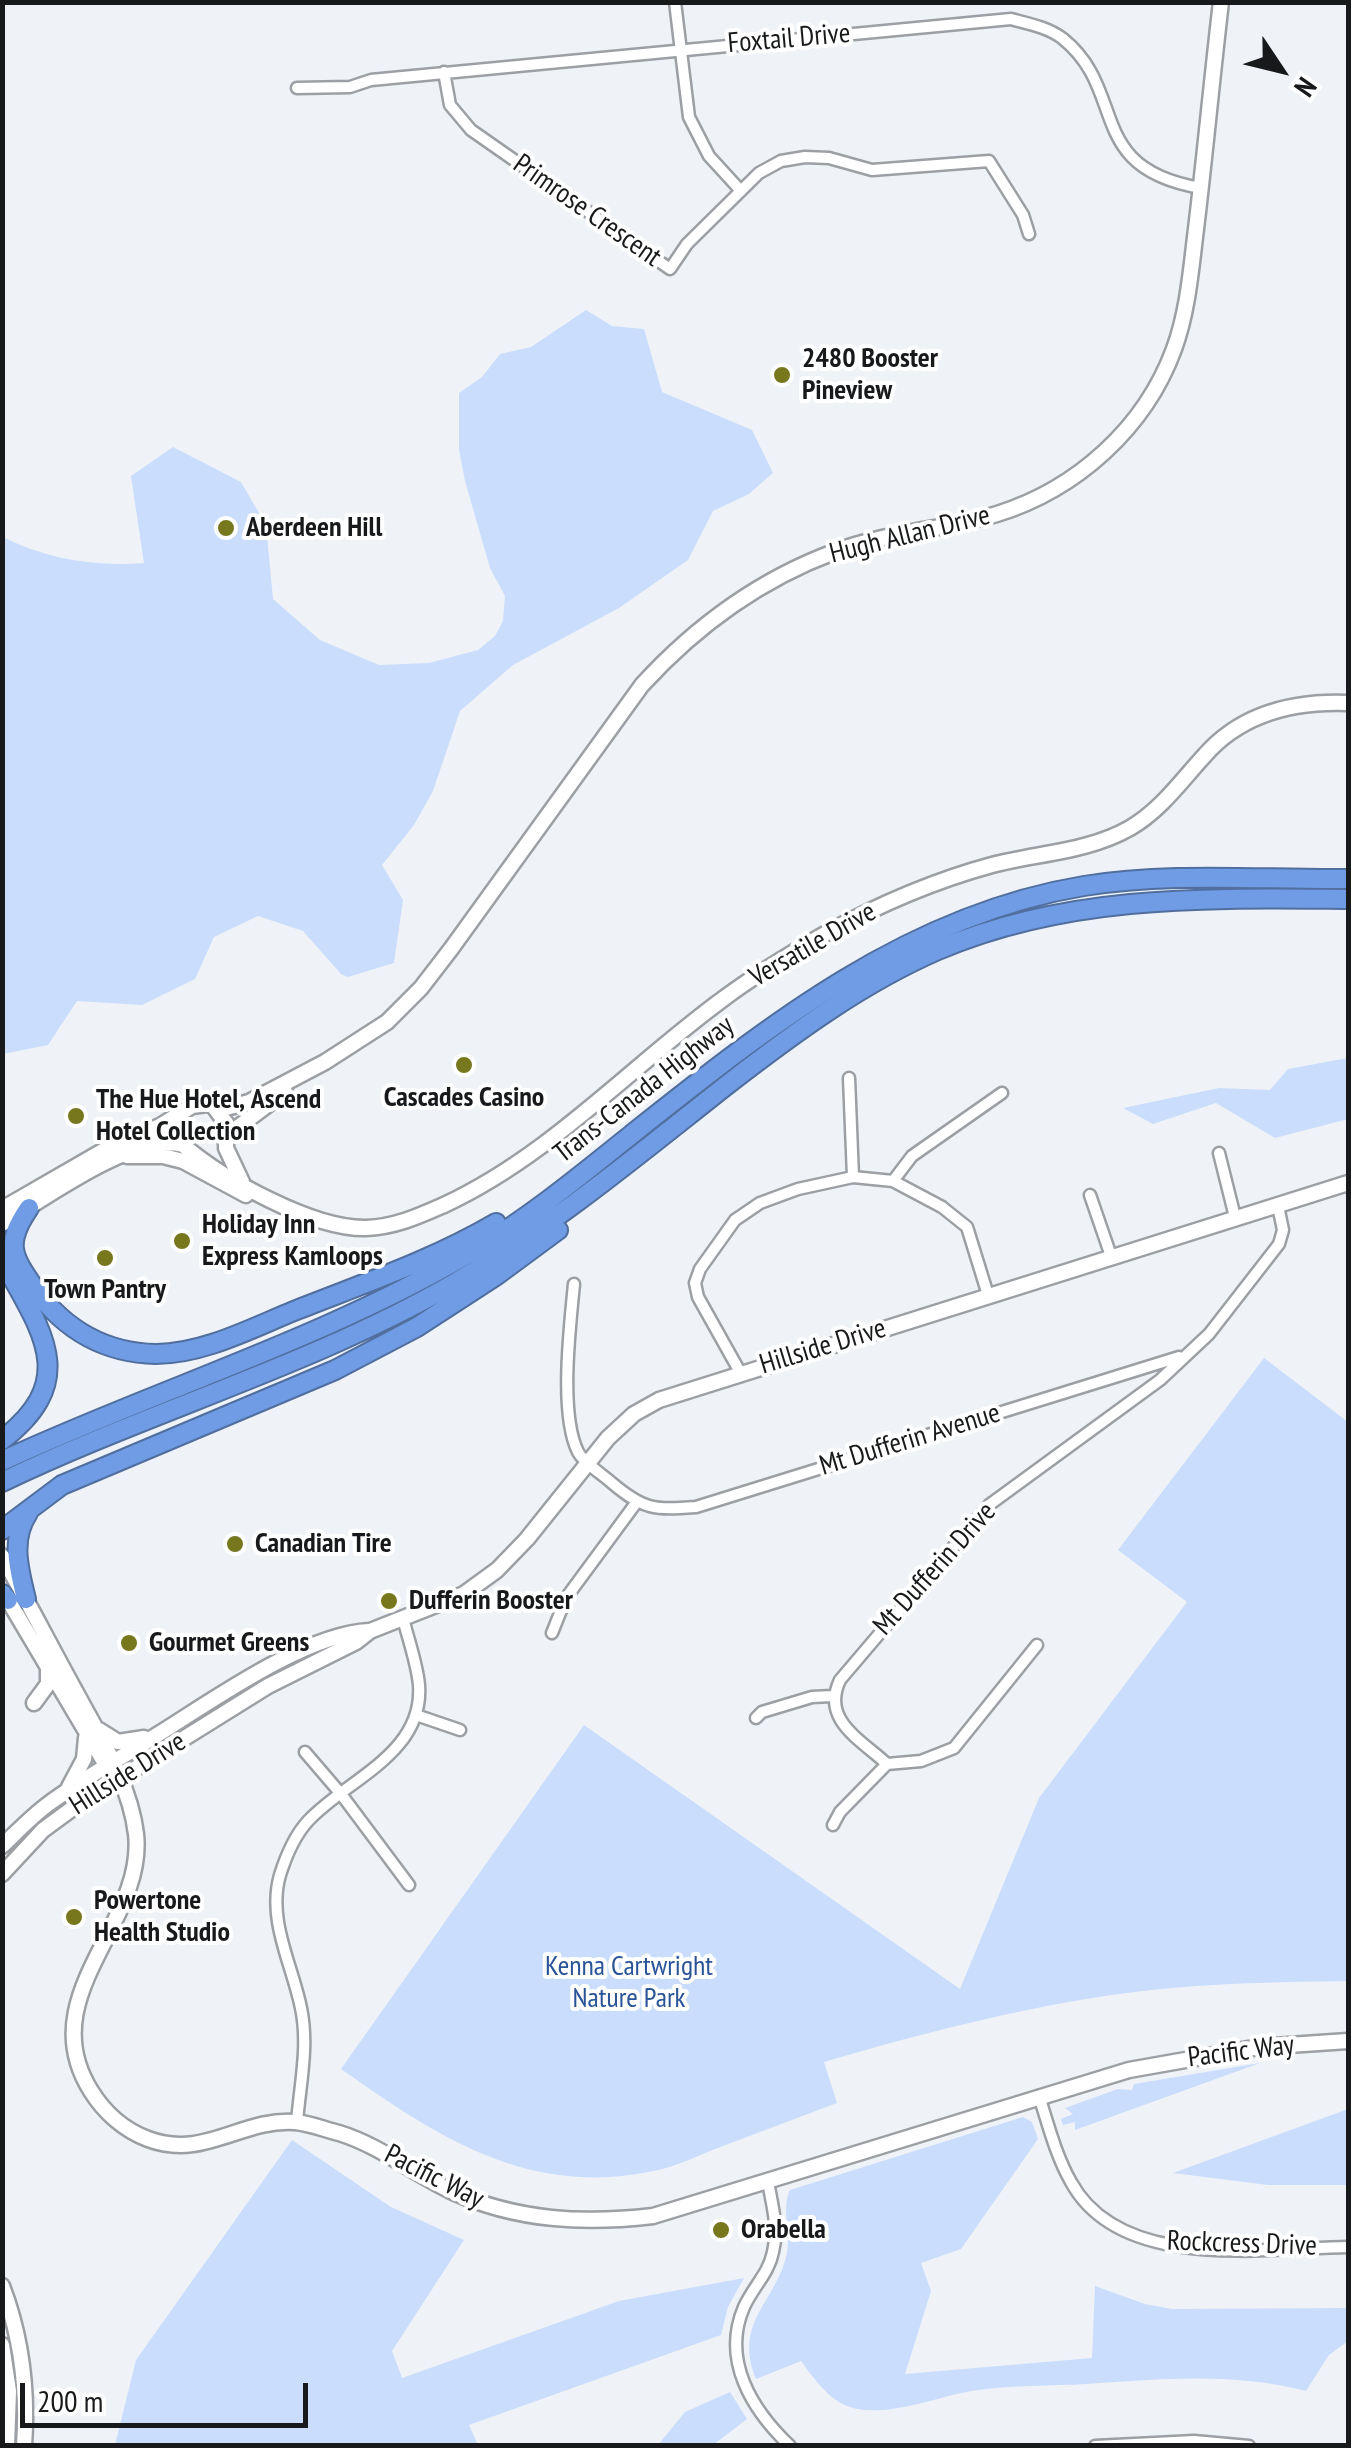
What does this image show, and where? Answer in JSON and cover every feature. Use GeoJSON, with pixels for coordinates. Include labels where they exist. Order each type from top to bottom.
{"type":"FeatureCollection","features":[{"type":"Feature","properties":{"kind":"highway","name":"Trans-Canada Highway"},"geometry":{"type":"LineString","coordinates":[[2,1461],[384,1299],[475,1250],[823,990],[930,933],[1006,906],[1084,886],[1182,880],[1348,879]]}},
{"type":"Feature","properties":{"kind":"highway","name":"Trans-Canada Highway"},"geometry":{"type":"LineString","coordinates":[[2,1482],[401,1312],[531,1235],[834,1006],[940,949],[1015,924],[1084,909],[1164,899],[1348,899]]}},
{"type":"Feature","properties":{"kind":"highway"},"geometry":{"type":"LineString","coordinates":[[2,1530],[62,1485],[335,1370],[417,1327],[538,1246],[580,1212],[635,1158]]}},
{"type":"Feature","properties":{"kind":"highway"},"geometry":{"type":"LineString","coordinates":[[29,1208],[13,1236],[14,1256],[56,1316],[94,1341],[122,1350],[159,1354],[229,1336],[442,1252],[582,1173]]}},
{"type":"Feature","properties":{"kind":"highway"},"geometry":{"type":"LineString","coordinates":[[2,1440],[39,1402],[49,1362],[39,1323],[5,1266]]}},
{"type":"Feature","properties":{"kind":"highway"},"geometry":{"type":"LineString","coordinates":[[2,1496],[78,1459],[125,1429]]}},
{"type":"Feature","properties":{"kind":"highway"},"geometry":{"type":"LineString","coordinates":[[10,1596],[22,1522],[34,1504]]}},
{"type":"Feature","properties":{"kind":"street"},"geometry":{"type":"LineString","coordinates":[[675,2],[689,117],[709,156],[742,190],[759,173],[781,162],[805,157],[829,158],[872,170],[989,162],[1023,215],[1029,234]]}},
{"type":"Feature","properties":{"kind":"street","name":"Hugh Allan Drive"},"geometry":{"type":"LineString","coordinates":[[226,1137],[325,1062],[387,1022],[421,988],[642,685],[666,658],[719,614],[776,579],[837,551],[996,514],[1042,496],[1083,470],[1119,438],[1150,396],[1180,332],[1201,188],[1220,2]]}},
{"type":"Feature","properties":{"kind":"street","name":"Foxtail Drive"},"geometry":{"type":"LineString","coordinates":[[298,88],[350,87],[370,80],[444,72],[1011,20],[1041,26],[1059,36],[1083,62],[1113,133],[1127,154],[1145,170],[1166,180],[1201,188]]}},
{"type":"Feature","properties":{"kind":"street","name":"Primrose Crescent"},"geometry":{"type":"LineString","coordinates":[[444,72],[450,105],[471,130],[670,270],[687,244],[742,190]]}},
{"type":"Feature","properties":{"kind":"street","name":"Versatile Drive"},"geometry":{"type":"LineString","coordinates":[[198,1153],[266,1198],[326,1222],[361,1228],[396,1224],[447,1204],[524,1161],[723,998],[826,934],[942,880],[1108,839],[1147,817],[1208,750],[1243,724],[1300,704],[1348,703]]}},
{"type":"Feature","properties":{"kind":"street","name":"Hugh Allan Drive"},"geometry":{"type":"LineString","coordinates":[[214,1106],[226,1108],[249,1102],[325,1062]]}},
{"type":"Feature","properties":{"kind":"street"},"geometry":{"type":"LineString","coordinates":[[849,1078],[853,1178]]}},
{"type":"Feature","properties":{"kind":"street"},"geometry":{"type":"LineString","coordinates":[[893,1180],[912,1156],[1002,1093]]}},
{"type":"Feature","properties":{"kind":"street"},"geometry":{"type":"LineString","coordinates":[[2,1208],[112,1145],[200,1104],[214,1106],[226,1122],[228,1158],[244,1186]]}},
{"type":"Feature","properties":{"kind":"street"},"geometry":{"type":"LineString","coordinates":[[181,1115],[177,1130],[183,1145]]}},
{"type":"Feature","properties":{"kind":"street"},"geometry":{"type":"LineString","coordinates":[[2,1224],[130,1149],[163,1141],[198,1153],[212,1152],[226,1137]]}},
{"type":"Feature","properties":{"kind":"street"},"geometry":{"type":"LineString","coordinates":[[1219,1154],[1236,1217]]}},
{"type":"Feature","properties":{"kind":"street"},"geometry":{"type":"LineString","coordinates":[[116,1157],[162,1156],[182,1161],[240,1194],[266,1198]]}},
{"type":"Feature","properties":{"kind":"street"},"geometry":{"type":"LineString","coordinates":[[740,1372],[698,1297],[695,1283],[700,1269],[735,1220],[760,1203],[798,1189],[853,1178],[893,1180],[942,1207],[968,1227],[988,1294]]}},
{"type":"Feature","properties":{"kind":"street","name":"Hillside Drive"},"geometry":{"type":"LineString","coordinates":[[2,1874],[44,1830],[268,1686],[356,1642],[370,1631],[464,1594],[497,1570],[527,1539],[588,1462],[634,1414],[660,1400],[1348,1183]]}},
{"type":"Feature","properties":{"kind":"street"},"geometry":{"type":"LineString","coordinates":[[1090,1195],[1111,1256]]}},
{"type":"Feature","properties":{"kind":"street","name":"Mt Dufferin Drive"},"geometry":{"type":"LineString","coordinates":[[832,1696],[840,1680],[890,1618],[989,1505],[1160,1380],[1209,1334],[1279,1244],[1283,1230],[1278,1206]]}},
{"type":"Feature","properties":{"kind":"street"},"geometry":{"type":"LineString","coordinates":[[552,1633],[566,1598],[636,1503],[578,1453],[569,1410],[567,1364],[574,1284]]}},
{"type":"Feature","properties":{"kind":"street","name":"Mt Dufferin Avenue"},"geometry":{"type":"LineString","coordinates":[[636,1503],[662,1510],[696,1507],[1183,1356]]}},
{"type":"Feature","properties":{"kind":"street"},"geometry":{"type":"LineString","coordinates":[[2,1556],[10,1596],[69,1703],[90,1731],[118,1742],[154,1736]]}},
{"type":"Feature","properties":{"kind":"street"},"geometry":{"type":"LineString","coordinates":[[10,1596],[118,1779]]}},
{"type":"Feature","properties":{"kind":"street"},"geometry":{"type":"LineString","coordinates":[[296,2122],[306,2041],[302,2009],[276,1914],[279,1878],[291,1846],[308,1821],[389,1758],[416,1714],[419,1685],[403,1618]]}},
{"type":"Feature","properties":{"kind":"street","name":"Hillside Drive"},"geometry":{"type":"LineString","coordinates":[[2,1846],[66,1792],[287,1658],[352,1632],[370,1631]]}},
{"type":"Feature","properties":{"kind":"street"},"geometry":{"type":"LineString","coordinates":[[833,1825],[840,1812],[887,1764],[921,1762],[954,1748],[1037,1645]]}},
{"type":"Feature","properties":{"kind":"street"},"geometry":{"type":"LineString","coordinates":[[48,1667],[48,1684],[34,1703],[53,1694],[69,1703]]}},
{"type":"Feature","properties":{"kind":"street"},"geometry":{"type":"LineString","coordinates":[[756,1718],[762,1712],[812,1697],[832,1696],[838,1719],[887,1764]]}},
{"type":"Feature","properties":{"kind":"street"},"geometry":{"type":"LineString","coordinates":[[416,1714],[460,1730]]}},
{"type":"Feature","properties":{"kind":"street"},"geometry":{"type":"LineString","coordinates":[[66,1792],[84,1760],[90,1731]]}},
{"type":"Feature","properties":{"kind":"street"},"geometry":{"type":"LineString","coordinates":[[305,1752],[409,1885]]}},
{"type":"Feature","properties":{"kind":"street","name":"Pacific Way"},"geometry":{"type":"LineString","coordinates":[[118,1779],[136,1836],[134,1867],[79,1996],[74,2040],[86,2084],[118,2122],[149,2139],[169,2144],[206,2144],[268,2124],[296,2122],[372,2146],[452,2192],[500,2209],[552,2220],[606,2221],[653,2216],[1039,2096],[1169,2060],[1259,2047],[1348,2041]]}},
{"type":"Feature","properties":{"kind":"street","name":"Rockcress Drive"},"geometry":{"type":"LineString","coordinates":[[1039,2096],[1071,2184],[1105,2219],[1133,2235],[1186,2248],[1348,2247]]}},
{"type":"Feature","properties":{"kind":"street"},"geometry":{"type":"LineString","coordinates":[[768,2182],[776,2225],[774,2250],[767,2270],[743,2309],[736,2357],[759,2412],[790,2446]]}},
{"type":"Feature","properties":{"kind":"street"},"geometry":{"type":"LineString","coordinates":[[2,2286],[20,2347],[26,2408],[24,2446]]}},
{"type":"Feature","properties":{"kind":"street"},"geometry":{"type":"LineString","coordinates":[[3,2351],[8,2446]]}},
{"type":"Feature","properties":{"kind":"street"},"geometry":{"type":"LineString","coordinates":[[6,2390],[26,2408]]}},
{"type":"Feature","properties":{"kind":"street"},"geometry":{"type":"LineString","coordinates":[[1095,2446],[1194,2441],[1249,2446]]}},
{"type":"Feature","properties":{"kind":"green space"},"geometry":{"type":"Polygon","coordinates":[[[586,310],[612,326],[644,329],[662,392],[752,430],[773,473],[749,494],[713,511],[688,560],[619,608],[513,665],[460,711],[433,791],[414,825],[382,865],[403,900],[394,963],[348,977],[303,931],[258,916],[214,937],[195,979],[142,1005],[77,1001],[48,1045],[3,1054],[3,537],[71,560],[144,563],[131,476],[173,447],[241,482],[266,525],[273,599],[320,640],[379,665],[429,663],[478,650],[495,636],[503,621],[505,596],[490,568],[465,481],[459,450],[459,393],[482,377],[500,354],[531,347],[586,310]]]}},
{"type":"Feature","properties":{"kind":"green space"},"geometry":{"type":"Polygon","coordinates":[[[1348,1058],[1348,1119],[1275,1138],[1216,1103],[1153,1124],[1123,1108],[1219,1088],[1270,1090],[1288,1069],[1348,1058]]]}},
{"type":"Feature","properties":{"kind":"green space","name":"Kenna Cartwright Nature Park"},"geometry":{"type":"Polygon","coordinates":[[[1264,1358],[1348,1422],[1348,1981],[1200,1986],[1110,1995],[904,2039],[824,2062],[837,2103],[672,2166],[612,2177],[569,2176],[528,2169],[489,2156],[414,2118],[341,2069],[584,1725],[960,1989],[1039,1798],[1187,1602],[1118,1550],[1264,1358]]]}},
{"type":"Feature","properties":{"kind":"green space"},"geometry":{"type":"Polygon","coordinates":[[[1260,2063],[1075,2130],[1075,2122],[1063,2125],[1061,2119],[1073,2114],[1065,2108],[1118,2089],[1132,2090],[1134,2084],[1260,2063]]]}},
{"type":"Feature","properties":{"kind":"green space"},"geometry":{"type":"Polygon","coordinates":[[[1348,2109],[1348,2185],[1268,2185],[1173,2173],[1348,2109]]]}},
{"type":"Feature","properties":{"kind":"green space"},"geometry":{"type":"Polygon","coordinates":[[[1023,2117],[1032,2122],[1038,2139],[961,2249],[921,2263],[931,2291],[905,2374],[1092,2358],[1095,2286],[1172,2309],[1348,2308],[1348,2341],[1329,2355],[1306,2391],[1251,2381],[1169,2379],[992,2388],[893,2409],[865,2410],[836,2400],[801,2361],[756,2379],[750,2342],[787,2253],[786,2204],[790,2190],[1023,2117]]]}},
{"type":"Feature","properties":{"kind":"green space"},"geometry":{"type":"Polygon","coordinates":[[[292,2140],[391,2207],[464,2240],[392,2351],[402,2378],[619,2301],[744,2278],[728,2307],[721,2335],[469,2425],[478,2445],[115,2445],[136,2360],[292,2140]]]}},
{"type":"Feature","properties":{"kind":"green space"},"geometry":{"type":"Polygon","coordinates":[[[730,2392],[747,2419],[713,2445],[658,2445],[685,2412],[730,2392]]]}},
{"type":"Feature","properties":{"kind":"place","name":"2480 Booster Pineview"},"geometry":{"type":"Point","coordinates":[782,375]}},
{"type":"Feature","properties":{"kind":"place","name":"Aberdeen Hill"},"geometry":{"type":"Point","coordinates":[226,528]}},
{"type":"Feature","properties":{"kind":"place","name":"Cascades Casino"},"geometry":{"type":"Point","coordinates":[464,1065]}},
{"type":"Feature","properties":{"kind":"place","name":"The Hue Hotel, Ascend Hotel Collection"},"geometry":{"type":"Point","coordinates":[76,1116]}},
{"type":"Feature","properties":{"kind":"place","name":"Holiday Inn Express Kamloops"},"geometry":{"type":"Point","coordinates":[182,1241]}},
{"type":"Feature","properties":{"kind":"place","name":"Town Pantry"},"geometry":{"type":"Point","coordinates":[105,1258]}},
{"type":"Feature","properties":{"kind":"place","name":"Canadian Tire"},"geometry":{"type":"Point","coordinates":[235,1544]}},
{"type":"Feature","properties":{"kind":"place","name":"Dufferin Booster"},"geometry":{"type":"Point","coordinates":[389,1601]}},
{"type":"Feature","properties":{"kind":"place","name":"Gourmet Greens"},"geometry":{"type":"Point","coordinates":[129,1643]}},
{"type":"Feature","properties":{"kind":"place","name":"Powertone Health Studio"},"geometry":{"type":"Point","coordinates":[74,1917]}},
{"type":"Feature","properties":{"kind":"place","name":"Orabella"},"geometry":{"type":"Point","coordinates":[721,2230]}}]}
